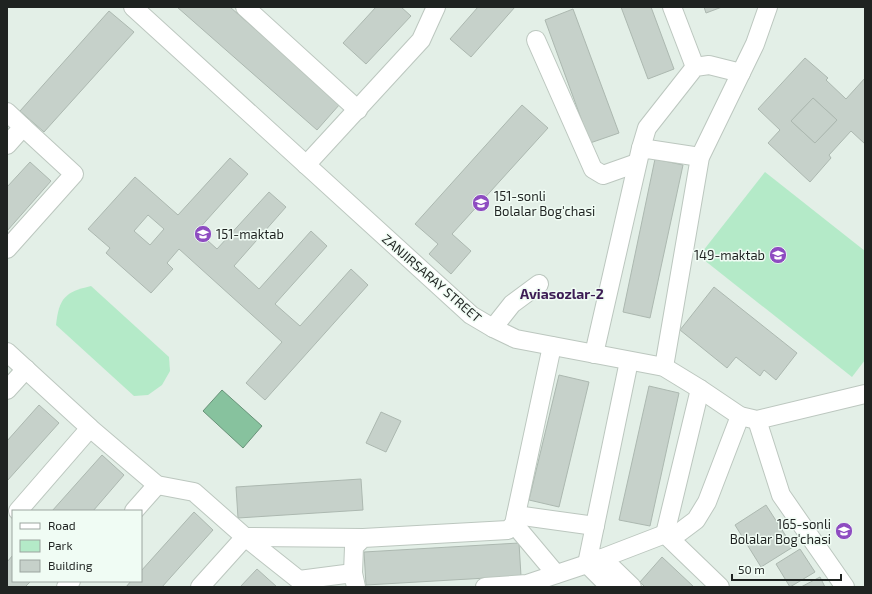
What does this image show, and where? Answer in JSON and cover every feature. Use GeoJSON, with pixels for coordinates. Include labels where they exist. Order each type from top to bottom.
{"type":"FeatureCollection","features":[{"type":"Feature","properties":{"kind":"street","name":"ZANJIRSARAY STREET"},"geometry":{"type":"LineString","coordinates":[[133,7],[471,315],[493,328],[516,338],[664,367],[740,416],[757,420],[865,394]]}},
{"type":"Feature","properties":{"kind":"street"},"geometry":{"type":"LineString","coordinates":[[246,7],[358,110]]}},
{"type":"Feature","properties":{"kind":"street"},"geometry":{"type":"LineString","coordinates":[[306,165],[421,40],[436,7]]}},
{"type":"Feature","properties":{"kind":"street"},"geometry":{"type":"LineString","coordinates":[[672,7],[695,67]]}},
{"type":"Feature","properties":{"kind":"street"},"geometry":{"type":"LineString","coordinates":[[664,367],[700,157],[755,44],[768,7]]}},
{"type":"Feature","properties":{"kind":"street"},"geometry":{"type":"LineString","coordinates":[[536,40],[593,169],[603,175],[639,156],[700,157]]}},
{"type":"Feature","properties":{"kind":"street"},"geometry":{"type":"LineString","coordinates":[[594,354],[639,156],[647,128],[695,67],[709,65],[741,73]]}},
{"type":"Feature","properties":{"kind":"street"},"geometry":{"type":"LineString","coordinates":[[7,112],[74,174],[7,249]]}},
{"type":"Feature","properties":{"kind":"street"},"geometry":{"type":"LineString","coordinates":[[7,145],[23,126]]}},
{"type":"Feature","properties":{"kind":"street"},"geometry":{"type":"LineString","coordinates":[[493,328],[512,304],[539,284]]}},
{"type":"Feature","properties":{"kind":"street"},"geometry":{"type":"LineString","coordinates":[[200,587],[245,537],[362,538],[508,530],[515,519],[552,346]]}},
{"type":"Feature","properties":{"kind":"street"},"geometry":{"type":"LineString","coordinates":[[7,352],[90,428],[157,485],[194,492],[296,583],[354,580],[354,547],[362,538]]}},
{"type":"Feature","properties":{"kind":"street"},"geometry":{"type":"LineString","coordinates":[[610,587],[595,561],[595,526],[630,361]]}},
{"type":"Feature","properties":{"kind":"street"},"geometry":{"type":"LineString","coordinates":[[7,390],[26,369]]}},
{"type":"Feature","properties":{"kind":"street"},"geometry":{"type":"LineString","coordinates":[[665,534],[700,389]]}},
{"type":"Feature","properties":{"kind":"street"},"geometry":{"type":"LineString","coordinates":[[485,587],[527,584],[595,561],[665,534],[680,532],[696,520],[707,502],[740,416]]}},
{"type":"Feature","properties":{"kind":"street"},"geometry":{"type":"LineString","coordinates":[[757,420],[780,495],[845,587]]}},
{"type":"Feature","properties":{"kind":"street"},"geometry":{"type":"LineString","coordinates":[[19,510],[90,428]]}},
{"type":"Feature","properties":{"kind":"street"},"geometry":{"type":"LineString","coordinates":[[135,510],[157,485]]}},
{"type":"Feature","properties":{"kind":"street"},"geometry":{"type":"LineString","coordinates":[[515,519],[595,526]]}},
{"type":"Feature","properties":{"kind":"street"},"geometry":{"type":"LineString","coordinates":[[515,519],[556,574]]}},
{"type":"Feature","properties":{"kind":"street"},"geometry":{"type":"LineString","coordinates":[[665,534],[720,587]]}},
{"type":"Feature","properties":{"kind":"street"},"geometry":{"type":"LineString","coordinates":[[595,561],[632,587]]}},
{"type":"Feature","properties":{"kind":"green space"},"geometry":{"type":"Polygon","coordinates":[[[765,172],[865,251],[865,360],[852,377],[699,256],[765,172]]]}},
{"type":"Feature","properties":{"kind":"green space"},"geometry":{"type":"Polygon","coordinates":[[[91,286],[169,357],[170,371],[162,385],[148,395],[134,396],[56,325],[59,308],[65,298],[75,291],[91,286]]]}},
{"type":"Feature","properties":{"kind":"shaded area"},"geometry":{"type":"Polygon","coordinates":[[[222,390],[262,426],[243,448],[203,411],[222,390]]]}},
{"type":"Feature","properties":{"kind":"building"},"geometry":{"type":"Polygon","coordinates":[[[177,7],[230,7],[340,104],[317,130],[177,7]]]}},
{"type":"Feature","properties":{"kind":"building"},"geometry":{"type":"Polygon","coordinates":[[[376,7],[401,7],[411,16],[366,64],[343,43],[376,7]]]}},
{"type":"Feature","properties":{"kind":"building"},"geometry":{"type":"Polygon","coordinates":[[[478,7],[515,7],[471,57],[450,39],[478,7]]]}},
{"type":"Feature","properties":{"kind":"building"},"geometry":{"type":"Polygon","coordinates":[[[621,7],[651,7],[674,69],[648,79],[621,7]]]}},
{"type":"Feature","properties":{"kind":"building"},"geometry":{"type":"Polygon","coordinates":[[[704,7],[722,7],[706,13],[704,7]]]}},
{"type":"Feature","properties":{"kind":"building"},"geometry":{"type":"Polygon","coordinates":[[[573,9],[619,133],[590,143],[545,20],[573,9]]]}},
{"type":"Feature","properties":{"kind":"building"},"geometry":{"type":"Polygon","coordinates":[[[109,11],[134,32],[44,132],[20,111],[109,11]]]}},
{"type":"Feature","properties":{"kind":"building"},"geometry":{"type":"Polygon","coordinates":[[[805,58],[828,78],[826,80],[846,99],[865,78],[865,144],[851,131],[829,155],[831,158],[810,182],[768,143],[780,130],[758,109],[805,58]],[[813,98],[791,121],[815,143],[837,120],[813,98]]]}},
{"type":"Feature","properties":{"kind":"building"},"geometry":{"type":"Polygon","coordinates":[[[813,98],[837,120],[815,143],[791,121],[813,98]]]}},
{"type":"Feature","properties":{"kind":"building"},"geometry":{"type":"Polygon","coordinates":[[[522,105],[548,128],[452,234],[471,251],[451,274],[429,254],[438,244],[415,224],[522,105]]]}},
{"type":"Feature","properties":{"kind":"building"},"geometry":{"type":"Polygon","coordinates":[[[230,158],[248,174],[197,231],[217,249],[269,192],[286,207],[234,266],[259,289],[311,231],[327,246],[275,304],[300,326],[351,269],[368,285],[265,400],[246,383],[282,342],[179,249],[167,263],[173,269],[151,293],[106,253],[110,248],[88,229],[135,177],[178,215],[230,158]],[[148,215],[134,231],[150,245],[164,229],[148,215]]]}},
{"type":"Feature","properties":{"kind":"building"},"geometry":{"type":"Polygon","coordinates":[[[655,159],[683,165],[650,318],[623,312],[655,159]]]}},
{"type":"Feature","properties":{"kind":"building"},"geometry":{"type":"Polygon","coordinates":[[[30,162],[51,181],[7,231],[7,187],[30,162]]]}},
{"type":"Feature","properties":{"kind":"building"},"geometry":{"type":"Polygon","coordinates":[[[714,287],[797,353],[776,380],[764,370],[760,376],[736,357],[727,368],[680,330],[714,287]]]}},
{"type":"Feature","properties":{"kind":"building"},"geometry":{"type":"Polygon","coordinates":[[[559,375],[589,382],[559,507],[529,500],[559,375]]]}},
{"type":"Feature","properties":{"kind":"building"},"geometry":{"type":"Polygon","coordinates":[[[649,386],[679,393],[650,526],[619,520],[649,386]]]}},
{"type":"Feature","properties":{"kind":"building"},"geometry":{"type":"Polygon","coordinates":[[[39,405],[59,423],[7,481],[7,441],[39,405]]]}},
{"type":"Feature","properties":{"kind":"building"},"geometry":{"type":"Polygon","coordinates":[[[381,412],[401,421],[386,452],[366,443],[381,412]]]}},
{"type":"Feature","properties":{"kind":"building"},"geometry":{"type":"Polygon","coordinates":[[[102,455],[124,475],[94,510],[53,510],[102,455]]]}},
{"type":"Feature","properties":{"kind":"building"},"geometry":{"type":"Polygon","coordinates":[[[361,479],[363,510],[238,518],[236,487],[361,479]]]}},
{"type":"Feature","properties":{"kind":"building"},"geometry":{"type":"Polygon","coordinates":[[[766,505],[793,547],[761,567],[735,525],[766,505]]]}},
{"type":"Feature","properties":{"kind":"building"},"geometry":{"type":"Polygon","coordinates":[[[194,512],[213,530],[162,587],[126,587],[130,582],[142,582],[142,570],[194,512]]]}},
{"type":"Feature","properties":{"kind":"building"},"geometry":{"type":"Polygon","coordinates":[[[519,543],[521,576],[366,585],[364,552],[519,543]]]}},
{"type":"Feature","properties":{"kind":"building"},"geometry":{"type":"Polygon","coordinates":[[[800,549],[815,572],[790,587],[776,564],[800,549]]]}},
{"type":"Feature","properties":{"kind":"building"},"geometry":{"type":"Polygon","coordinates":[[[12,556],[12,582],[30,582],[25,587],[7,587],[7,562],[12,556]]]}},
{"type":"Feature","properties":{"kind":"building"},"geometry":{"type":"Polygon","coordinates":[[[662,557],[694,587],[645,587],[640,582],[662,557]]]}},
{"type":"Feature","properties":{"kind":"building"},"geometry":{"type":"Polygon","coordinates":[[[257,569],[277,587],[240,587],[257,569]]]}},
{"type":"Feature","properties":{"kind":"building"},"geometry":{"type":"Polygon","coordinates":[[[820,577],[825,587],[801,587],[820,577]]]}},
{"type":"Feature","properties":{"kind":"place","name":"151-sonli Bolalar Bog'chasi"},"geometry":{"type":"Point","coordinates":[481,203]}},
{"type":"Feature","properties":{"kind":"place","name":"151-maktab"},"geometry":{"type":"Point","coordinates":[203,234]}},
{"type":"Feature","properties":{"kind":"place","name":"149-maktab"},"geometry":{"type":"Point","coordinates":[778,255]}},
{"type":"Feature","properties":{"kind":"place","name":"165-sonli Bolalar Bog'chasi"},"geometry":{"type":"Point","coordinates":[844,531]}},
{"type":"Feature","properties":{"kind":"district","name":"Aviasozlar-2"},"geometry":{"type":"Point","coordinates":[562,294]}}]}
